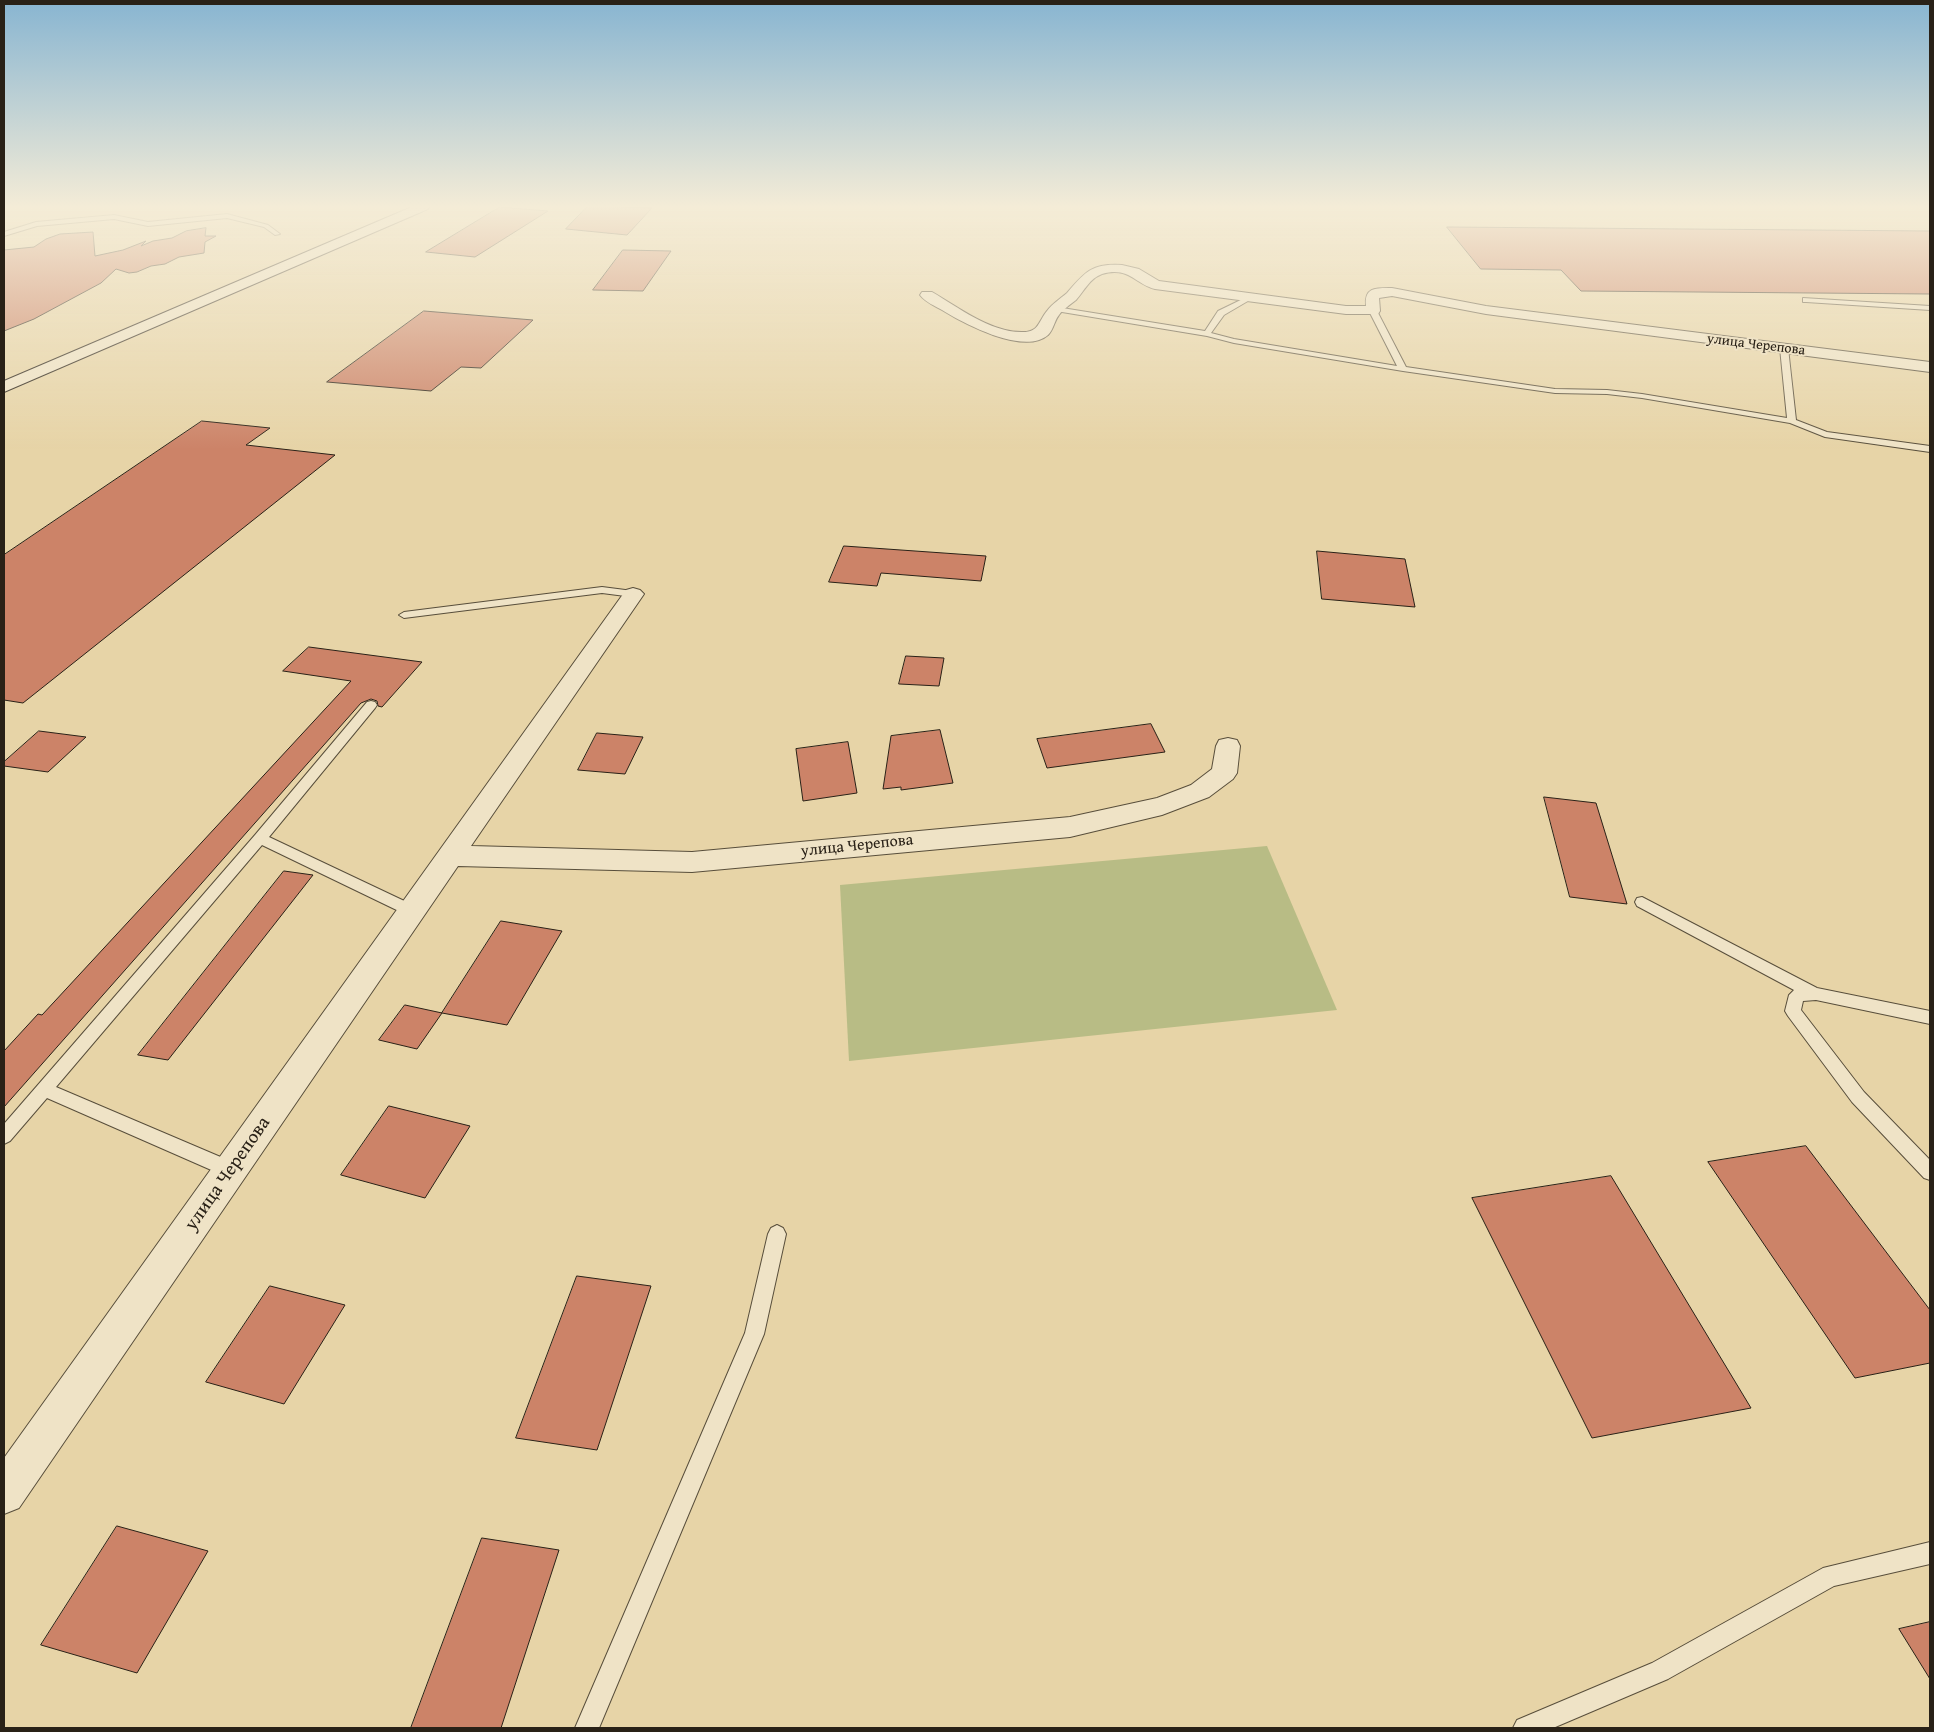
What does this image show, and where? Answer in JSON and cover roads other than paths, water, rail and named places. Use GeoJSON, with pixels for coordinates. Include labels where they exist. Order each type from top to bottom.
{"type":"FeatureCollection","features":[{"type":"Feature","properties":{"kind":"street"},"geometry":{"type":"LineString","coordinates":[[4,387],[236,287]]}},
{"type":"Feature","properties":{"kind":"street"},"geometry":{"type":"LineString","coordinates":[[927,295],[980,324],[1014,336],[1037,335],[1044,331],[1050,316],[1056,309],[1072,296],[1079,287]]}},
{"type":"Feature","properties":{"kind":"street"},"geometry":{"type":"LineString","coordinates":[[1170,287],[1346,310],[1373,311]]}},
{"type":"Feature","properties":{"kind":"street","name":"улица Черепова"},"geometry":{"type":"LineString","coordinates":[[1373,311],[1372,296],[1379,292],[1392,292],[1486,310],[1930,366]]}},
{"type":"Feature","properties":{"kind":"street","name":"улица Черепова"},"geometry":{"type":"LineString","coordinates":[[4,1493],[634,594]]}},
{"type":"Feature","properties":{"kind":"street","name":"улица Черепова"},"geometry":{"type":"LineString","coordinates":[[452,856],[692,862],[1070,826],[1162,806],[1200,791],[1224,772],[1228,746]]}},
{"type":"Feature","properties":{"kind":"lane"},"geometry":{"type":"LineString","coordinates":[[1207,334],[1221,314],[1251,297]]}},
{"type":"Feature","properties":{"kind":"lane"},"geometry":{"type":"LineString","coordinates":[[1806,300],[1892,304],[1930,308]]}},
{"type":"Feature","properties":{"kind":"lane"},"geometry":{"type":"LineString","coordinates":[[1056,309],[1403,369],[1555,391],[1607,392],[1642,396],[1792,421],[1825,434],[1930,449]]}},
{"type":"Feature","properties":{"kind":"lane"},"geometry":{"type":"LineString","coordinates":[[1373,311],[1403,369]]}},
{"type":"Feature","properties":{"kind":"lane"},"geometry":{"type":"LineString","coordinates":[[1784,348],[1792,421]]}},
{"type":"Feature","properties":{"kind":"lane"},"geometry":{"type":"LineString","coordinates":[[404,615],[602,590],[634,594]]}},
{"type":"Feature","properties":{"kind":"lane"},"geometry":{"type":"LineString","coordinates":[[4,1136],[260,838],[371,705]]}},
{"type":"Feature","properties":{"kind":"lane"},"geometry":{"type":"LineString","coordinates":[[260,838],[412,912]]}},
{"type":"Feature","properties":{"kind":"lane"},"geometry":{"type":"LineString","coordinates":[[1642,902],[1816,994],[1930,1017]]}},
{"type":"Feature","properties":{"kind":"lane"},"geometry":{"type":"LineString","coordinates":[[1816,994],[1797,996],[1793,1011],[1858,1097],[1930,1172]]}},
{"type":"Feature","properties":{"kind":"lane"},"geometry":{"type":"LineString","coordinates":[[44,1089],[231,1170]]}},
{"type":"Feature","properties":{"kind":"lane"},"geometry":{"type":"LineString","coordinates":[[587,1728],[754,1334],[777,1234]]}},
{"type":"Feature","properties":{"kind":"lane"},"geometry":{"type":"LineString","coordinates":[[1524,1728],[1660,1671],[1831,1576],[1930,1553]]}}]}
